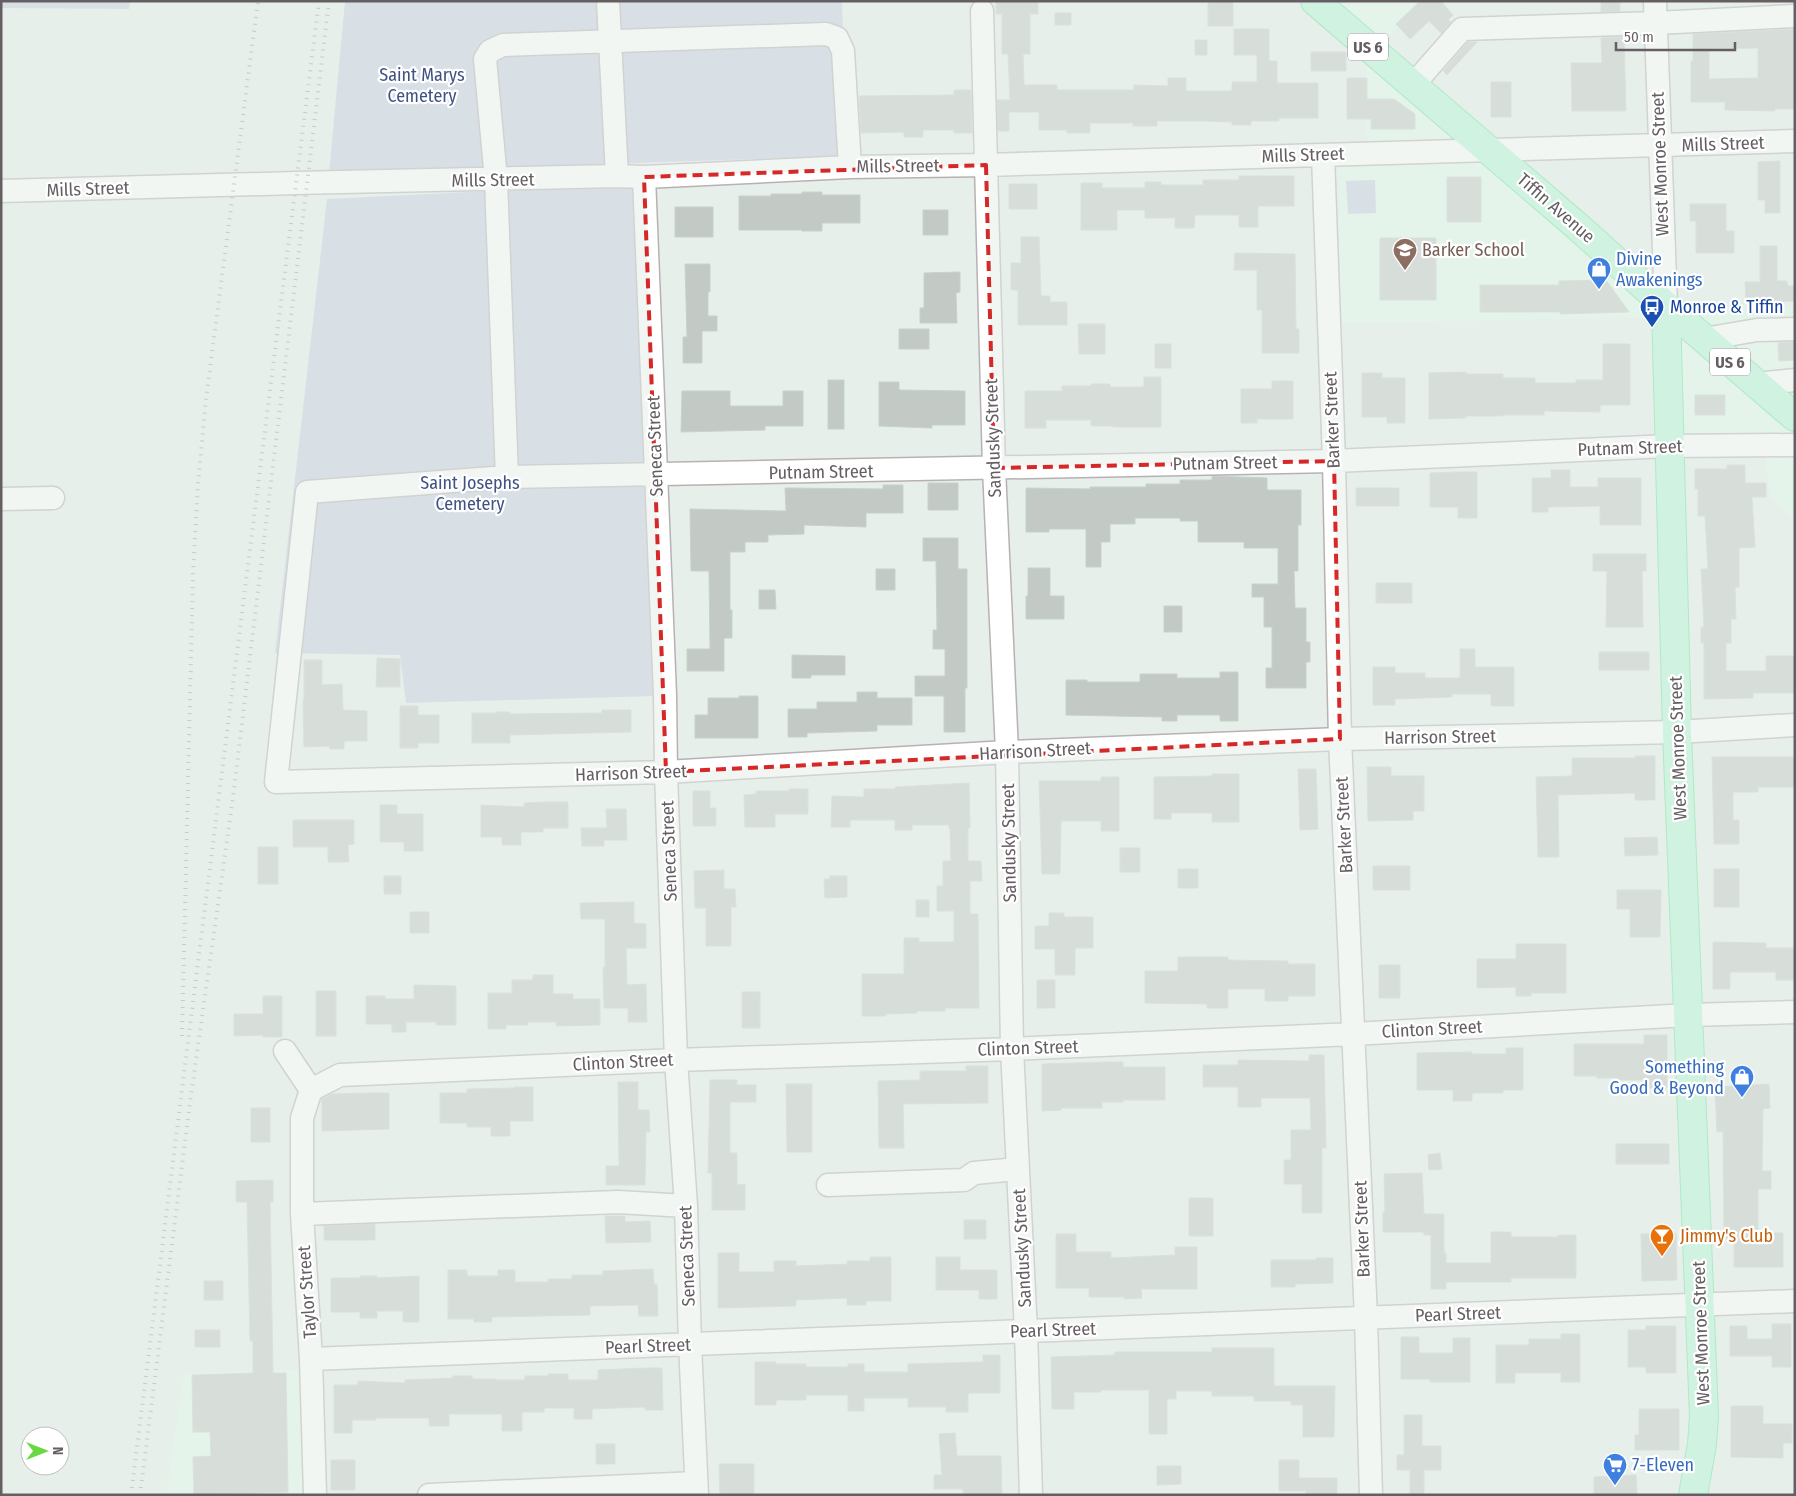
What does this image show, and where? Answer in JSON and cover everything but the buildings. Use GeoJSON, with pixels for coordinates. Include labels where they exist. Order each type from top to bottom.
{"type":"FeatureCollection","features":[{"type":"Feature","properties":{"kind":"main road","name":"Tiffin Avenue"},"geometry":{"type":"LineString","coordinates":[[1315,1],[1577,226],[1666,306],[1795,417]]}},
{"type":"Feature","properties":{"kind":"main road","name":"West Monroe Street"},"geometry":{"type":"LineString","coordinates":[[1666,306],[1677,732],[1704,1417],[1702,1444],[1693,1495]]}},
{"type":"Feature","properties":{"kind":"street"},"geometry":{"type":"LineString","coordinates":[[608,1],[617,176]]}},
{"type":"Feature","properties":{"kind":"street","name":"Sandusky Street"},"geometry":{"type":"LineString","coordinates":[[982,11],[994,468],[1007,752],[1012,1048],[1026,1331],[1031,1495]]}},
{"type":"Feature","properties":{"kind":"street"},"geometry":{"type":"LineString","coordinates":[[1413,85],[1462,29],[1655,12],[1795,16]]}},
{"type":"Feature","properties":{"kind":"street","name":"West Monroe Street"},"geometry":{"type":"LineString","coordinates":[[1655,12],[1666,306]]}},
{"type":"Feature","properties":{"kind":"street"},"geometry":{"type":"LineString","coordinates":[[507,478],[496,180],[485,59],[490,51],[503,45],[826,34],[836,38],[843,52],[850,167]]}},
{"type":"Feature","properties":{"kind":"street","name":"Mills Street"},"geometry":{"type":"LineString","coordinates":[[1,191],[617,176],[644,178],[850,167],[1795,142]]}},
{"type":"Feature","properties":{"kind":"street","name":"Barker Street"},"geometry":{"type":"LineString","coordinates":[[1323,154],[1334,461],[1340,738],[1366,1318],[1371,1495]]}},
{"type":"Feature","properties":{"kind":"street","name":"Seneca Street"},"geometry":{"type":"LineString","coordinates":[[644,178],[665,695],[676,1060],[686,1206],[697,1489]]}},
{"type":"Feature","properties":{"kind":"street"},"geometry":{"type":"LineString","coordinates":[[1704,339],[1757,330],[1795,329]]}},
{"type":"Feature","properties":{"kind":"street"},"geometry":{"type":"LineString","coordinates":[[1757,330],[1769,339],[1795,338]]}},
{"type":"Feature","properties":{"kind":"street"},"geometry":{"type":"LineString","coordinates":[[1756,384],[1795,380]]}},
{"type":"Feature","properties":{"kind":"street","name":"Putnam Street"},"geometry":{"type":"LineString","coordinates":[[276,782],[307,492],[507,478],[1334,461],[1669,446],[1795,445]]}},
{"type":"Feature","properties":{"kind":"street"},"geometry":{"type":"LineString","coordinates":[[1,499],[53,498]]}},
{"type":"Feature","properties":{"kind":"street","name":"Harrison Street"},"geometry":{"type":"LineString","coordinates":[[276,782],[666,772],[1007,752],[1340,738],[1677,732],[1795,724]]}},
{"type":"Feature","properties":{"kind":"street","name":"Clinton Street"},"geometry":{"type":"LineString","coordinates":[[311,1090],[340,1075],[1354,1034],[1688,1015],[1795,1012]]}},
{"type":"Feature","properties":{"kind":"street"},"geometry":{"type":"LineString","coordinates":[[285,1052],[311,1090]]}},
{"type":"Feature","properties":{"kind":"street","name":"Taylor Street"},"geometry":{"type":"LineString","coordinates":[[311,1090],[302,1118],[302,1214],[311,1359],[315,1495]]}},
{"type":"Feature","properties":{"kind":"street"},"geometry":{"type":"LineString","coordinates":[[828,1185],[964,1180],[974,1173],[1018,1170]]}},
{"type":"Feature","properties":{"kind":"street"},"geometry":{"type":"LineString","coordinates":[[302,1214],[618,1202],[686,1206]]}},
{"type":"Feature","properties":{"kind":"street","name":"Pearl Street"},"geometry":{"type":"LineString","coordinates":[[311,1359],[1795,1301]]}},
{"type":"Feature","properties":{"kind":"street"},"geometry":{"type":"LineString","coordinates":[[430,1495],[697,1489]]}},
{"type":"Feature","properties":{"kind":"highlighted area"},"geometry":{"type":"Polygon","coordinates":[[[986,165],[994,468],[1334,461],[1340,739],[666,772],[644,177],[986,165]]]}},
{"type":"Feature","properties":{"kind":"shaded area"},"geometry":{"type":"Polygon","coordinates":[[[1322,1],[1421,1],[1380,47],[1690,320],[1731,309],[1795,307],[1795,520],[1770,498],[1764,441],[1663,439],[1659,317],[1340,323],[1338,150],[1367,147],[1366,60],[1322,1]]]}},
{"type":"Feature","properties":{"kind":"shaded area"},"geometry":{"type":"Polygon","coordinates":[[[308,1369],[314,1495],[166,1495],[184,1374],[308,1369]]]}},
{"type":"Feature","properties":{"kind":"green space"},"geometry":{"type":"Polygon","coordinates":[[[1,1],[130,1],[129,9],[1,8],[1,1]]]}},
{"type":"Feature","properties":{"kind":"green space","name":"Saint Marys Cemetery"},"geometry":{"type":"Polygon","coordinates":[[[345,1],[842,1],[847,156],[329,173],[345,1]]]}},
{"type":"Feature","properties":{"kind":"green space"},"geometry":{"type":"Polygon","coordinates":[[[1375,180],[1376,213],[1348,214],[1346,181],[1375,180]]]}},
{"type":"Feature","properties":{"kind":"green space","name":"Saint Josephs Cemetery"},"geometry":{"type":"Polygon","coordinates":[[[634,184],[656,696],[406,703],[400,655],[275,653],[327,199],[634,184]]]}},
{"type":"Feature","properties":{"kind":"railway"},"geometry":{"type":"LineString","coordinates":[[182,1036],[193,574],[198,484],[206,399],[258,1]]}},
{"type":"Feature","properties":{"kind":"railway"},"geometry":{"type":"LineString","coordinates":[[131,1495],[319,1]]}},
{"type":"Feature","properties":{"kind":"railway"},"geometry":{"type":"LineString","coordinates":[[140,1495],[191,1095],[233,798],[329,1]]}},
{"type":"Feature","properties":{"kind":"place","name":"Barker School"},"geometry":{"type":"Point","coordinates":[1405,271]}},
{"type":"Feature","properties":{"kind":"place","name":"Divine Awakenings"},"geometry":{"type":"Point","coordinates":[1599,290]}},
{"type":"Feature","properties":{"kind":"place","name":"Monroe & Tiffin"},"geometry":{"type":"Point","coordinates":[1652,328]}},
{"type":"Feature","properties":{"kind":"place","name":"Something Good & Beyond"},"geometry":{"type":"Point","coordinates":[1742,1098]}},
{"type":"Feature","properties":{"kind":"place","name":"Jimmy's Club"},"geometry":{"type":"Point","coordinates":[1662,1257]}},
{"type":"Feature","properties":{"kind":"place","name":"7-Eleven"},"geometry":{"type":"Point","coordinates":[1615,1486]}}]}
